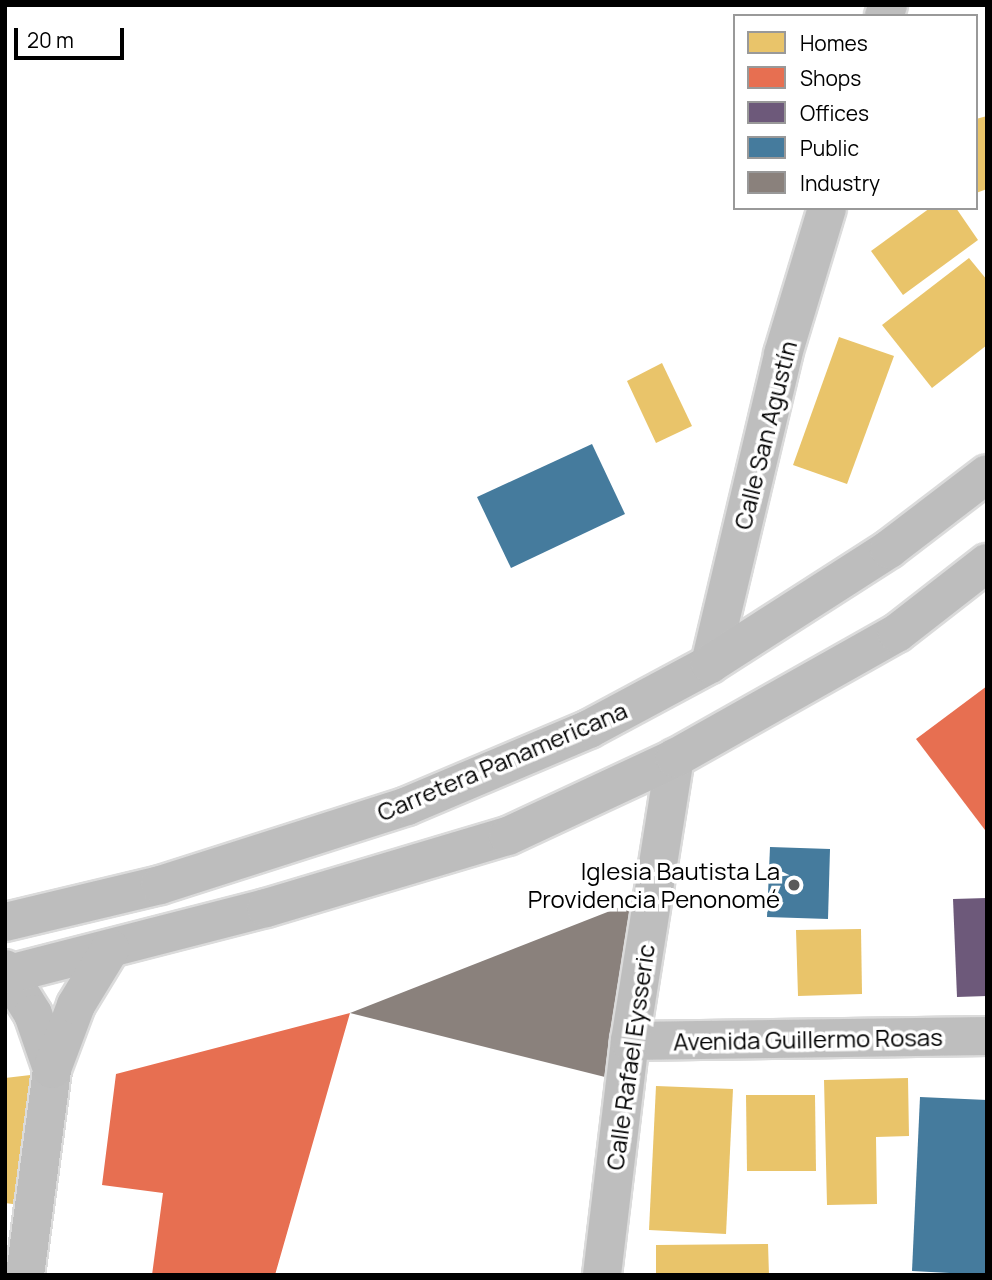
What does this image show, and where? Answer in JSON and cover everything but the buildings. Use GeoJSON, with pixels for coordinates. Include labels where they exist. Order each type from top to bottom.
{"type":"FeatureCollection","features":[{"type":"Feature","properties":{"kind":"highway","name":"Carretera Panamericana"},"geometry":{"type":"LineString","coordinates":[[5,922],[160,885],[407,806],[589,729],[710,664],[890,549],[987,474]]}},
{"type":"Feature","properties":{"kind":"highway"},"geometry":{"type":"LineString","coordinates":[[52,1069],[33,1014],[7,972],[110,949],[508,836],[676,758],[897,633],[987,563]]}},
{"type":"Feature","properties":{"kind":"highway"},"geometry":{"type":"LineString","coordinates":[[52,1069],[76,1005],[110,949]]}},
{"type":"Feature","properties":{"kind":"street","name":"Calle San Agustín"},"geometry":{"type":"LineString","coordinates":[[710,664],[783,354],[826,210]]}},
{"type":"Feature","properties":{"kind":"street","name":"Calle Rafael Eysseric"},"geometry":{"type":"LineString","coordinates":[[602,1275],[630,1041],[676,758]]}},
{"type":"Feature","properties":{"kind":"street","name":"Avenida Guillermo Rosas"},"geometry":{"type":"LineString","coordinates":[[630,1041],[987,1036]]}},
{"type":"Feature","properties":{"kind":"street"},"geometry":{"type":"LineString","coordinates":[[25,1275],[52,1069]]}},
{"type":"Feature","properties":{"kind":"place","name":"Iglesia Bautista La Providencia Penonomé"},"geometry":{"type":"Point","coordinates":[794,885]}}]}
